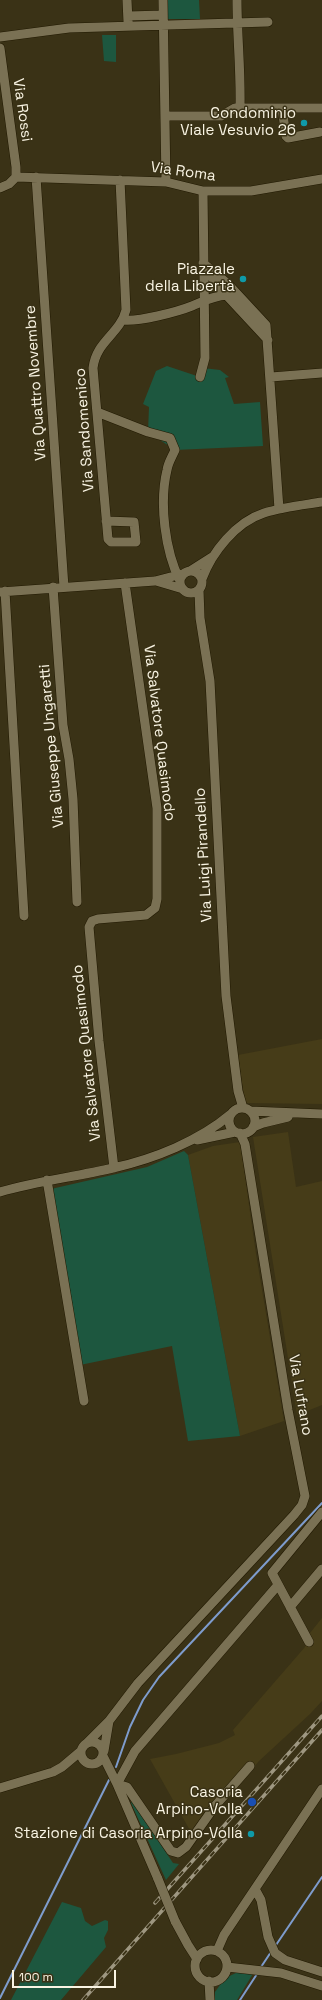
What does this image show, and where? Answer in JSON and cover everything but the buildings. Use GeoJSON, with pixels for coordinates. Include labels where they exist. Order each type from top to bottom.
{"type":"FeatureCollection","features":[{"type":"Feature","properties":{"kind":"street"},"geometry":{"type":"LineString","coordinates":[[127,0],[128,25]]}},
{"type":"Feature","properties":{"kind":"street"},"geometry":{"type":"LineString","coordinates":[[163,0],[166,182]]}},
{"type":"Feature","properties":{"kind":"street"},"geometry":{"type":"LineString","coordinates":[[237,0],[241,74],[240,108]]}},
{"type":"Feature","properties":{"kind":"street"},"geometry":{"type":"LineString","coordinates":[[128,16],[163,20],[268,22]]}},
{"type":"Feature","properties":{"kind":"street"},"geometry":{"type":"LineString","coordinates":[[0,37],[69,28],[128,25],[163,20]]}},
{"type":"Feature","properties":{"kind":"street","name":"Via Rossi"},"geometry":{"type":"LineString","coordinates":[[0,48],[16,167],[16,177]]}},
{"type":"Feature","properties":{"kind":"street"},"geometry":{"type":"LineString","coordinates":[[165,116],[221,116],[233,109],[240,108],[322,108]]}},
{"type":"Feature","properties":{"kind":"street"},"geometry":{"type":"LineString","coordinates":[[282,108],[286,136],[288,138],[320,132]]}},
{"type":"Feature","properties":{"kind":"street"},"geometry":{"type":"LineString","coordinates":[[0,188],[9,184],[16,177]]}},
{"type":"Feature","properties":{"kind":"street","name":"Via Roma"},"geometry":{"type":"LineString","coordinates":[[16,177],[166,182],[203,191],[251,191],[322,179]]}},
{"type":"Feature","properties":{"kind":"street","name":"Via Quattro Novembre"},"geometry":{"type":"LineString","coordinates":[[36,177],[64,587]]}},
{"type":"Feature","properties":{"kind":"street"},"geometry":{"type":"LineString","coordinates":[[120,180],[126,305],[123,320],[135,320],[179,310],[212,297],[227,295]]}},
{"type":"Feature","properties":{"kind":"street"},"geometry":{"type":"LineString","coordinates":[[200,377],[205,358],[203,300],[203,191]]}},
{"type":"Feature","properties":{"kind":"street"},"geometry":{"type":"LineString","coordinates":[[203,262],[216,284],[268,340]]}},
{"type":"Feature","properties":{"kind":"street"},"geometry":{"type":"LineString","coordinates":[[203,262],[228,284],[265,324],[271,377],[279,509]]}},
{"type":"Feature","properties":{"kind":"street"},"geometry":{"type":"LineString","coordinates":[[203,300],[216,284],[228,284]]}},
{"type":"Feature","properties":{"kind":"street","name":"Via Sandomenico"},"geometry":{"type":"LineString","coordinates":[[106,521],[93,368],[94,358],[98,348],[123,320]]}},
{"type":"Feature","properties":{"kind":"street"},"geometry":{"type":"LineString","coordinates":[[271,377],[322,373]]}},
{"type":"Feature","properties":{"kind":"street","name":"Via Luigi Pirandello"},"geometry":{"type":"LineString","coordinates":[[97,412],[148,432],[170,438],[175,450],[167,469],[164,496],[169,553],[174,566],[184,579],[200,618]]}},
{"type":"Feature","properties":{"kind":"street"},"geometry":{"type":"LineString","coordinates":[[155,581],[184,579],[213,556],[246,523],[263,513],[322,502]]}},
{"type":"Feature","properties":{"kind":"street","name":"Via Luigi Pirandello"},"geometry":{"type":"LineString","coordinates":[[213,556],[202,579],[202,585],[199,590],[200,618],[210,681],[226,996],[240,1111]]}},
{"type":"Feature","properties":{"kind":"street"},"geometry":{"type":"LineString","coordinates":[[24,916],[2,591],[184,579],[197,573],[202,579]]}},
{"type":"Feature","properties":{"kind":"street"},"geometry":{"type":"LineString","coordinates":[[184,579],[193,593],[199,590]]}},
{"type":"Feature","properties":{"kind":"street","name":"Via Salvatore Quasimodo"},"geometry":{"type":"LineString","coordinates":[[114,1168],[99,1041],[89,927],[92,921],[98,919],[146,915],[155,908],[157,898],[157,808],[125,583]]}},
{"type":"Feature","properties":{"kind":"street","name":"Via Giuseppe Ungaretti"},"geometry":{"type":"LineString","coordinates":[[53,587],[63,725],[69,759],[73,799],[77,902]]}},
{"type":"Feature","properties":{"kind":"street"},"geometry":{"type":"LineString","coordinates":[[182,1144],[240,1111],[322,1114]]}},
{"type":"Feature","properties":{"kind":"street"},"geometry":{"type":"LineString","coordinates":[[240,1111],[254,1117],[245,1144]]}},
{"type":"Feature","properties":{"kind":"street","name":"Via Lufrano"},"geometry":{"type":"LineString","coordinates":[[0,1788],[53,1772],[62,1767],[81,1751],[87,1742],[109,1721],[138,1683],[302,1505],[305,1496],[288,1410],[245,1144],[238,1133],[230,1126],[240,1111]]}},
{"type":"Feature","properties":{"kind":"street"},"geometry":{"type":"LineString","coordinates":[[0,1192],[46,1180],[114,1168],[182,1144],[238,1133],[263,1123],[302,1114]]}},
{"type":"Feature","properties":{"kind":"street"},"geometry":{"type":"LineString","coordinates":[[46,1180],[84,1401]]}},
{"type":"Feature","properties":{"kind":"street"},"geometry":{"type":"LineString","coordinates":[[308,1642],[272,1573],[322,1512]]}},
{"type":"Feature","properties":{"kind":"street"},"geometry":{"type":"LineString","coordinates":[[290,1607],[322,1569]]}},
{"type":"Feature","properties":{"kind":"street"},"geometry":{"type":"LineString","coordinates":[[117,1784],[135,1751],[278,1585]]}},
{"type":"Feature","properties":{"kind":"street","name":"Via Lufrano"},"geometry":{"type":"LineString","coordinates":[[103,1753],[109,1721]]}},
{"type":"Feature","properties":{"kind":"street"},"geometry":{"type":"LineString","coordinates":[[87,1742],[97,1743],[103,1753],[175,1921],[197,1959]]}},
{"type":"Feature","properties":{"kind":"street"},"geometry":{"type":"LineString","coordinates":[[81,1751],[82,1759],[110,1772]]}},
{"type":"Feature","properties":{"kind":"street"},"geometry":{"type":"LineString","coordinates":[[92,1764],[103,1753]]}},
{"type":"Feature","properties":{"kind":"street","name":"Via Lufrano"},"geometry":{"type":"LineString","coordinates":[[62,1767],[92,1764]]}},
{"type":"Feature","properties":{"kind":"street"},"geometry":{"type":"LineString","coordinates":[[117,1784],[127,1787],[171,1851],[178,1853],[186,1847],[215,1806],[250,1766]]}},
{"type":"Feature","properties":{"kind":"street"},"geometry":{"type":"LineString","coordinates":[[217,1951],[224,1935],[322,1789]]}},
{"type":"Feature","properties":{"kind":"street"},"geometry":{"type":"LineString","coordinates":[[255,1889],[261,1900],[263,1916],[273,1950],[285,1960],[322,1972]]}},
{"type":"Feature","properties":{"kind":"street"},"geometry":{"type":"LineString","coordinates":[[217,1951],[225,1957],[227,1967],[223,1976],[219,1979],[209,1981],[200,1977],[197,1973],[197,1959],[204,1952],[217,1951]]}},
{"type":"Feature","properties":{"kind":"street"},"geometry":{"type":"LineString","coordinates":[[227,1967],[267,1970],[322,1985]]}},
{"type":"Feature","properties":{"kind":"street"},"geometry":{"type":"LineString","coordinates":[[209,1981],[210,2000]]}},
{"type":"Feature","properties":{"kind":"shaded area"},"geometry":{"type":"Polygon","coordinates":[[[322,1039],[322,1104],[245,1103],[238,1055],[322,1039]]]}},
{"type":"Feature","properties":{"kind":"shaded area"},"geometry":{"type":"Polygon","coordinates":[[[288,1132],[296,1187],[322,1181],[322,1405],[297,1415],[253,1137],[288,1132]]]}},
{"type":"Feature","properties":{"kind":"shaded area"},"geometry":{"type":"Polygon","coordinates":[[[240,1142],[256,1254],[284,1421],[240,1436],[188,1155],[213,1146],[240,1142]]]}},
{"type":"Feature","properties":{"kind":"shaded area"},"geometry":{"type":"Polygon","coordinates":[[[322,1618],[322,1701],[259,1761],[216,1811],[192,1834],[150,1759],[219,1743],[235,1735],[233,1730],[305,1647],[310,1633],[322,1618]]]}},
{"type":"Feature","properties":{"kind":"green space"},"geometry":{"type":"Polygon","coordinates":[[[166,0],[199,0],[200,19],[166,19],[166,0]]]}},
{"type":"Feature","properties":{"kind":"green space"},"geometry":{"type":"Polygon","coordinates":[[[102,35],[116,35],[116,62],[104,61],[102,35]]]}},
{"type":"Feature","properties":{"kind":"green space"},"geometry":{"type":"Polygon","coordinates":[[[167,366],[200,377],[203,368],[220,370],[229,377],[225,378],[234,404],[260,402],[263,446],[175,450],[148,432],[149,407],[143,404],[156,371],[167,366]]]}},
{"type":"Feature","properties":{"kind":"green space"},"geometry":{"type":"Polygon","coordinates":[[[184,1151],[188,1155],[240,1436],[188,1441],[172,1346],[80,1365],[51,1189],[147,1167],[184,1151]]]}},
{"type":"Feature","properties":{"kind":"green space"},"geometry":{"type":"Polygon","coordinates":[[[132,1801],[173,1863],[179,1864],[166,1880],[131,1803],[132,1801]]]}},
{"type":"Feature","properties":{"kind":"green space"},"geometry":{"type":"Polygon","coordinates":[[[62,1902],[81,1908],[85,1921],[92,1926],[105,1920],[108,1921],[108,1930],[104,1938],[106,1947],[61,2000],[11,2000],[62,1902]]]}},
{"type":"Feature","properties":{"kind":"green space"},"geometry":{"type":"Polygon","coordinates":[[[240,1972],[254,1972],[237,2000],[215,2000],[215,1992],[223,1982],[228,1977],[240,1972]]]}},
{"type":"Feature","properties":{"kind":"waterway"},"geometry":{"type":"LineString","coordinates":[[116,1767],[130,1727],[143,1700],[159,1677],[322,1503]]}},
{"type":"Feature","properties":{"kind":"waterway"},"geometry":{"type":"LineString","coordinates":[[0,1998],[109,1780]]}},
{"type":"Feature","properties":{"kind":"waterway"},"geometry":{"type":"LineString","coordinates":[[276,1945],[322,1877]]}},
{"type":"Feature","properties":{"kind":"waterway"},"geometry":{"type":"LineString","coordinates":[[261,1967],[271,1952]]}},
{"type":"Feature","properties":{"kind":"waterway"},"geometry":{"type":"LineString","coordinates":[[240,2000],[257,1974]]}},
{"type":"Feature","properties":{"kind":"railway"},"geometry":{"type":"LineString","coordinates":[[155,1903],[322,1716]]}},
{"type":"Feature","properties":{"kind":"railway"},"geometry":{"type":"LineString","coordinates":[[83,2000],[322,1730]]}},
{"type":"Feature","properties":{"kind":"place","name":"Condominio Viale Vesuvio 26"},"geometry":{"type":"Point","coordinates":[304,123]}},
{"type":"Feature","properties":{"kind":"place","name":"Piazzale della Libertà"},"geometry":{"type":"Point","coordinates":[243,279]}},
{"type":"Feature","properties":{"kind":"place","name":"Casoria Arpino-Volla"},"geometry":{"type":"Point","coordinates":[252,1802]}},
{"type":"Feature","properties":{"kind":"place","name":"Stazione di Casoria Arpino-Volla"},"geometry":{"type":"Point","coordinates":[251,1834]}}]}
